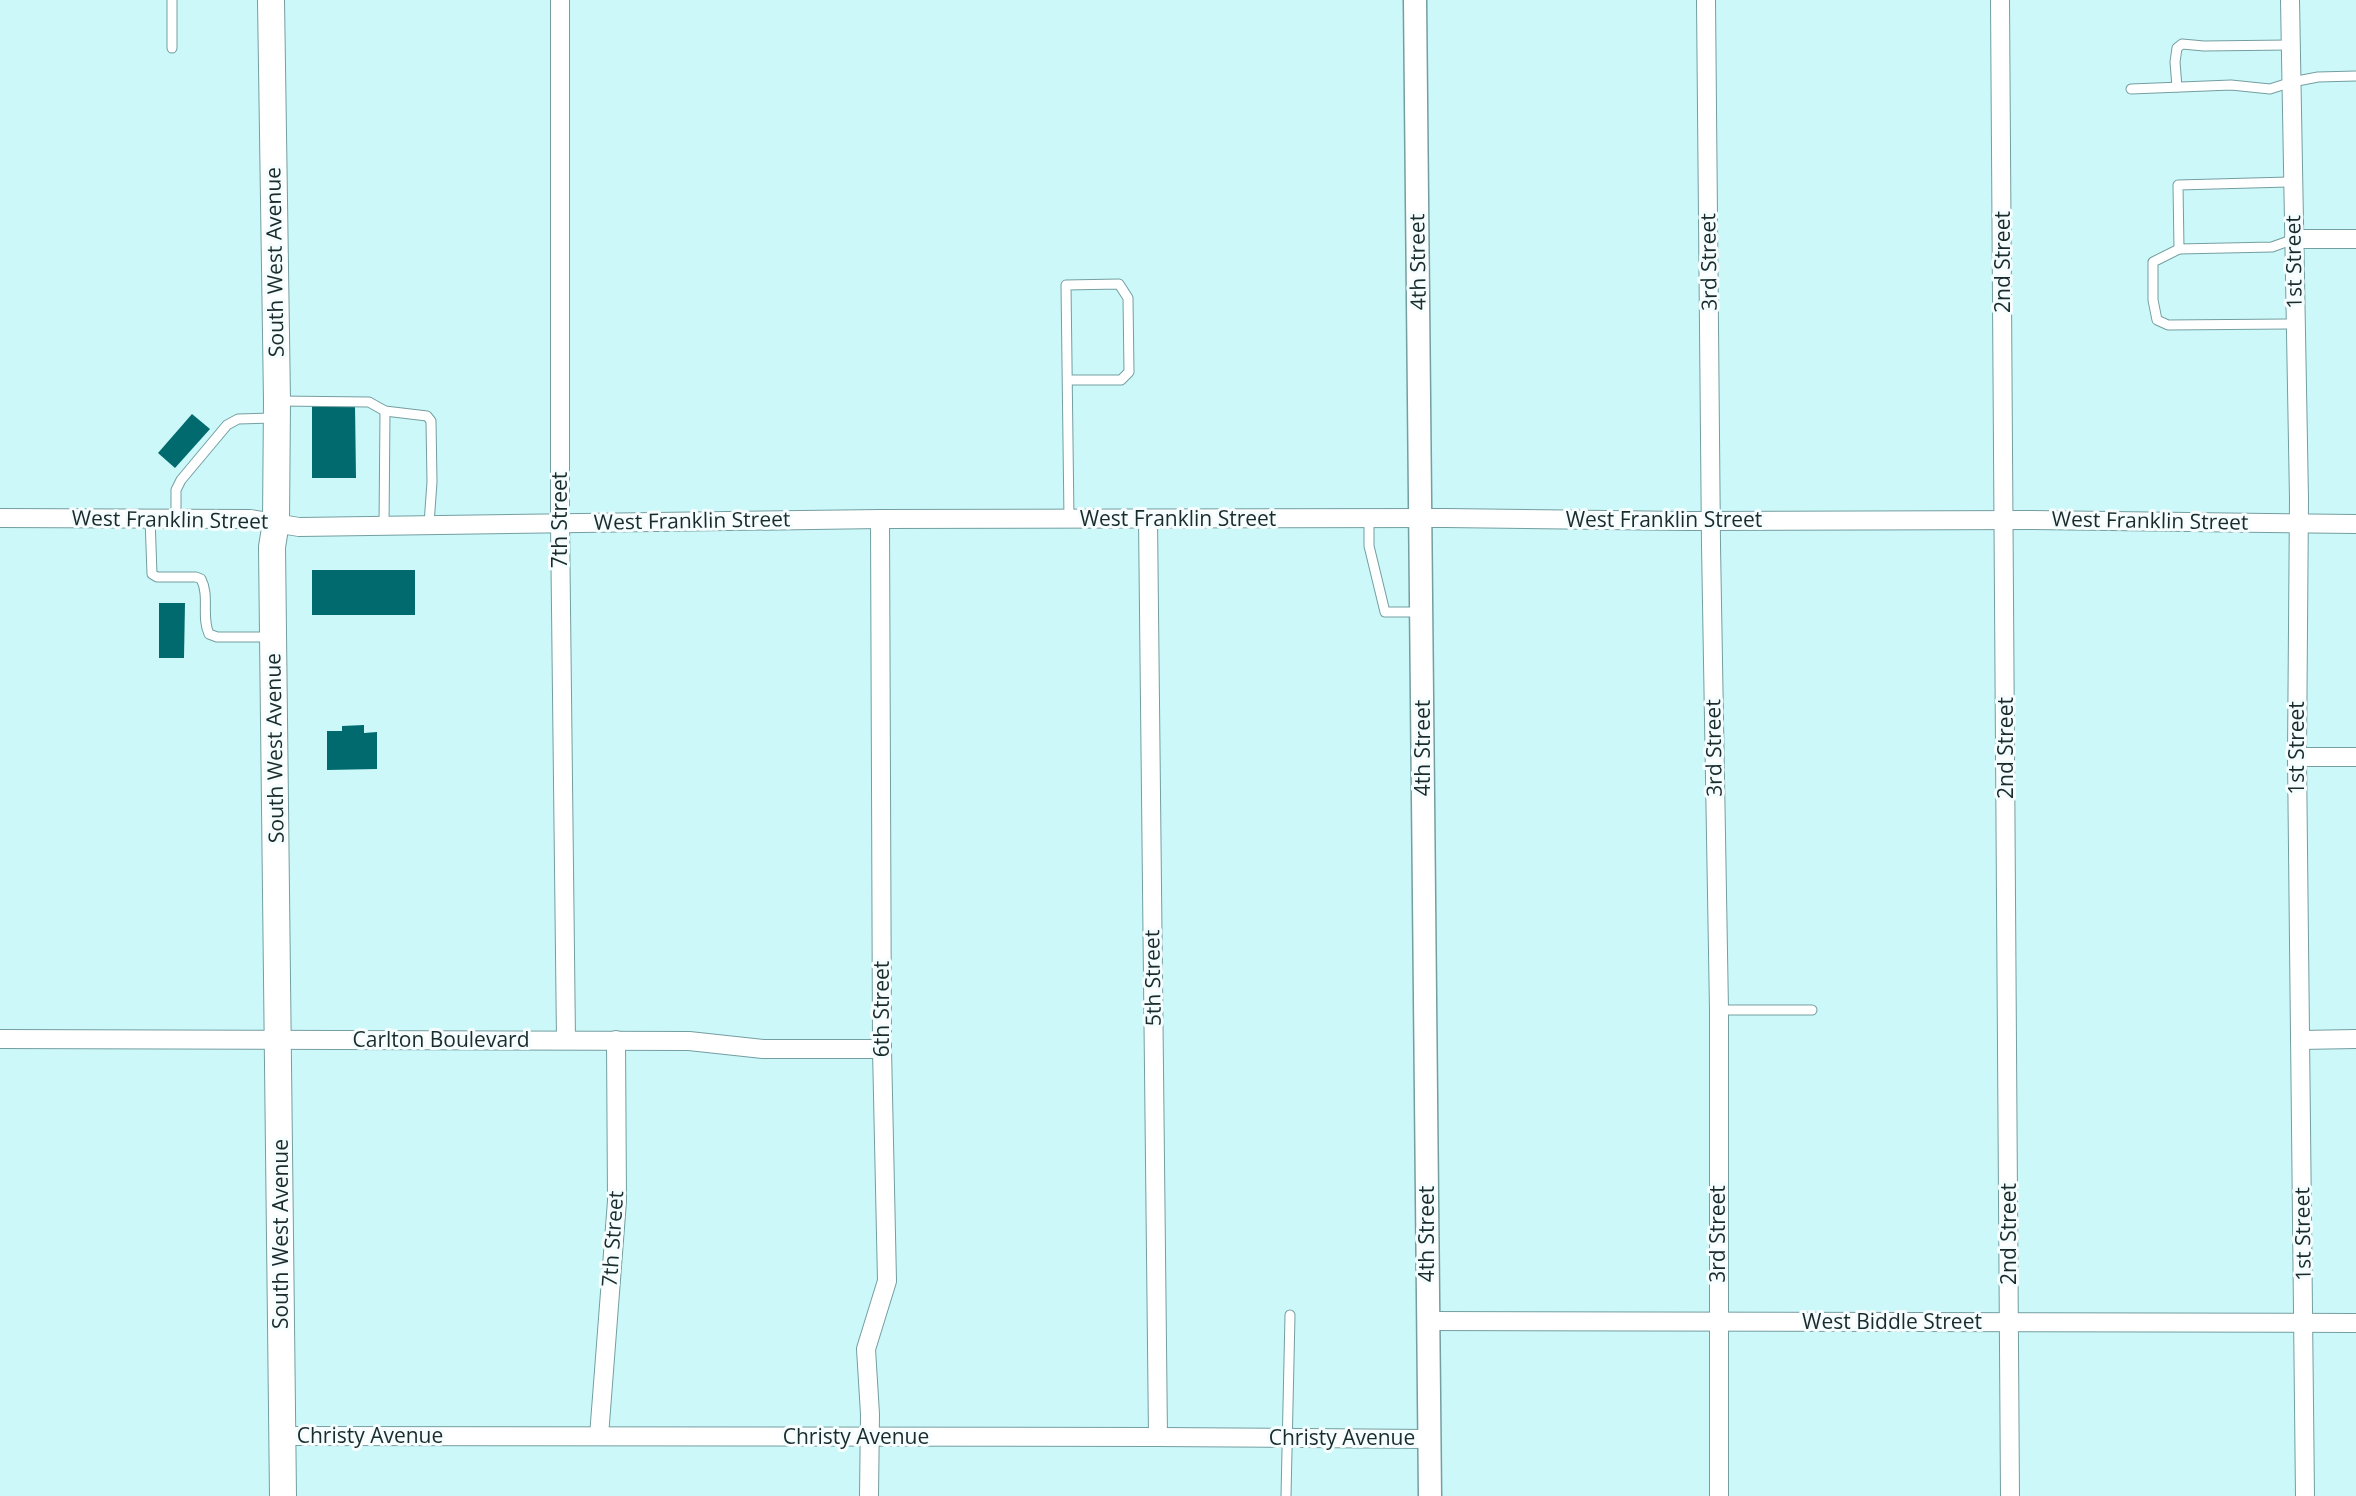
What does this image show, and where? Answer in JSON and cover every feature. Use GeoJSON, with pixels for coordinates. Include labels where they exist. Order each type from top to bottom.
{"type":"FeatureCollection","features":[{"type":"Feature","properties":{"kind":"main road","name":"South West Avenue"},"geometry":{"type":"LineString","coordinates":[[271,0],[277,409],[276,522],[272,548],[283,1496]]}},
{"type":"Feature","properties":{"kind":"street","name":"7th Street"},"geometry":{"type":"LineString","coordinates":[[560,0],[560,522],[566,1040]]}},
{"type":"Feature","properties":{"kind":"street","name":"4th Street"},"geometry":{"type":"LineString","coordinates":[[1415,0],[1430,1496]]}},
{"type":"Feature","properties":{"kind":"street","name":"3rd Street"},"geometry":{"type":"LineString","coordinates":[[1706,0],[1719,1010],[1719,1496]]}},
{"type":"Feature","properties":{"kind":"street","name":"2nd Street"},"geometry":{"type":"LineString","coordinates":[[2000,0],[2010,1496]]}},
{"type":"Feature","properties":{"kind":"street","name":"1st Street"},"geometry":{"type":"LineString","coordinates":[[2290,0],[2298,524],[2297,757],[2305,1496]]}},
{"type":"Feature","properties":{"kind":"street"},"geometry":{"type":"LineString","coordinates":[[2294,239],[2356,239]]}},
{"type":"Feature","properties":{"kind":"street","name":"West Franklin Street"},"geometry":{"type":"LineString","coordinates":[[0,518],[250,519],[299,526],[879,519],[2005,520],[2356,524]]}},
{"type":"Feature","properties":{"kind":"street","name":"6th Street"},"geometry":{"type":"LineString","coordinates":[[868,1496],[870,1414],[866,1349],[886,1281],[882,1049],[879,519]]}},
{"type":"Feature","properties":{"kind":"street","name":"5th Street"},"geometry":{"type":"LineString","coordinates":[[1148,519],[1158,1437]]}},
{"type":"Feature","properties":{"kind":"street"},"geometry":{"type":"LineString","coordinates":[[2297,757],[2356,757]]}},
{"type":"Feature","properties":{"kind":"street","name":"Carlton Boulevard"},"geometry":{"type":"LineString","coordinates":[[0,1039],[616,1040],[689,1041],[763,1049],[882,1049]]}},
{"type":"Feature","properties":{"kind":"street"},"geometry":{"type":"LineString","coordinates":[[2300,1040],[2356,1039]]}},
{"type":"Feature","properties":{"kind":"street","name":"7th Street"},"geometry":{"type":"LineString","coordinates":[[599,1436],[617,1201],[616,1040]]}},
{"type":"Feature","properties":{"kind":"street","name":"West Biddle Street"},"geometry":{"type":"LineString","coordinates":[[1428,1321],[2356,1323]]}},
{"type":"Feature","properties":{"kind":"street","name":"Christy Avenue"},"geometry":{"type":"LineString","coordinates":[[282,1436],[1429,1439]]}},
{"type":"Feature","properties":{"kind":"lane"},"geometry":{"type":"LineString","coordinates":[[172,0],[172,48]]}},
{"type":"Feature","properties":{"kind":"lane"},"geometry":{"type":"LineString","coordinates":[[2177,87],[2175,62],[2177,48],[2182,44],[2291,45]]}},
{"type":"Feature","properties":{"kind":"lane"},"geometry":{"type":"LineString","coordinates":[[2131,89],[2231,85],[2271,89],[2318,77],[2356,76]]}},
{"type":"Feature","properties":{"kind":"lane"},"geometry":{"type":"LineString","coordinates":[[2179,249],[2178,185],[2292,182]]}},
{"type":"Feature","properties":{"kind":"lane"},"geometry":{"type":"LineString","coordinates":[[2294,239],[2272,247],[2179,249],[2153,262],[2153,300],[2157,320],[2169,325],[2295,324]]}},
{"type":"Feature","properties":{"kind":"lane"},"geometry":{"type":"LineString","coordinates":[[1068,380],[1121,380],[1129,372],[1128,298],[1119,284],[1066,285],[1069,519]]}},
{"type":"Feature","properties":{"kind":"lane"},"geometry":{"type":"LineString","coordinates":[[176,518],[176,490],[180,480],[226,425],[277,409],[369,402],[385,411],[427,416],[431,421],[432,482],[429,524]]}},
{"type":"Feature","properties":{"kind":"lane"},"geometry":{"type":"LineString","coordinates":[[384,526],[385,411]]}},
{"type":"Feature","properties":{"kind":"lane"},"geometry":{"type":"LineString","coordinates":[[150,518],[152,574],[157,577],[201,579],[205,585],[206,627],[209,634],[217,637],[273,637]]}},
{"type":"Feature","properties":{"kind":"lane"},"geometry":{"type":"LineString","coordinates":[[1369,519],[1369,546],[1385,612],[1422,612]]}},
{"type":"Feature","properties":{"kind":"lane"},"geometry":{"type":"LineString","coordinates":[[1719,1010],[1812,1010]]}},
{"type":"Feature","properties":{"kind":"lane"},"geometry":{"type":"LineString","coordinates":[[1286,1496],[1290,1315]]}},
{"type":"Feature","properties":{"kind":"building"},"geometry":{"type":"Polygon","coordinates":[[[355,405],[356,478],[312,478],[312,406],[355,405]]]}},
{"type":"Feature","properties":{"kind":"building"},"geometry":{"type":"Polygon","coordinates":[[[192,414],[210,429],[175,468],[158,453],[192,414]]]}},
{"type":"Feature","properties":{"kind":"building"},"geometry":{"type":"Polygon","coordinates":[[[312,570],[415,570],[415,615],[312,615],[312,570]]]}},
{"type":"Feature","properties":{"kind":"building"},"geometry":{"type":"Polygon","coordinates":[[[159,603],[185,603],[184,658],[159,658],[159,603]]]}},
{"type":"Feature","properties":{"kind":"building"},"geometry":{"type":"Polygon","coordinates":[[[364,725],[364,733],[377,732],[377,769],[327,770],[327,731],[342,731],[342,726],[364,725]]]}}]}
